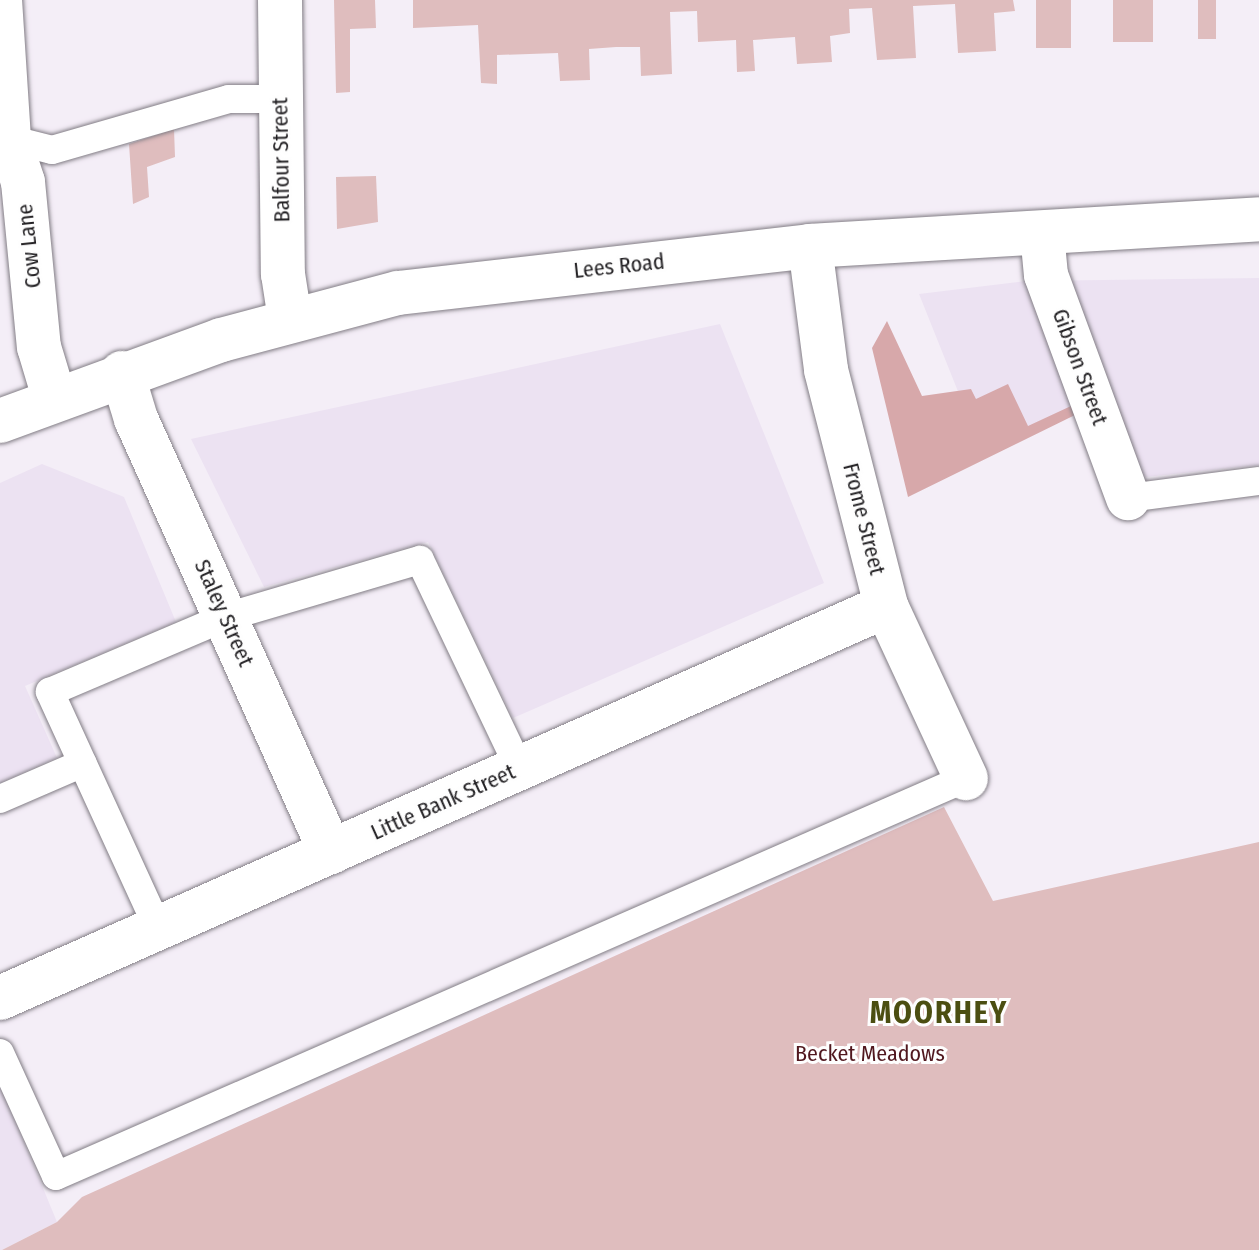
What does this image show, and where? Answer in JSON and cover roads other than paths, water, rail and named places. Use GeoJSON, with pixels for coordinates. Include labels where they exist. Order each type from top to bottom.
{"type":"FeatureCollection","features":[{"type":"Feature","properties":{"kind":"street","name":"Cow Lane"},"geometry":{"type":"LineString","coordinates":[[0,0],[5,140],[23,182],[39,347],[54,397]]}},
{"type":"Feature","properties":{"kind":"street","name":"Balfour Street"},"geometry":{"type":"LineString","coordinates":[[280,0],[283,274],[290,319]]}},
{"type":"Feature","properties":{"kind":"street","name":"Lees Road"},"geometry":{"type":"LineString","coordinates":[[0,421],[54,397],[122,373],[290,319],[398,293],[810,246],[1259,219]]}},
{"type":"Feature","properties":{"kind":"street","name":"Gibson Street"},"geometry":{"type":"LineString","coordinates":[[1042,233],[1046,275],[1128,498]]}},
{"type":"Feature","properties":{"kind":"street","name":"Frome Street"},"geometry":{"type":"LineString","coordinates":[[810,246],[826,370],[886,606],[966,778]]}},
{"type":"Feature","properties":{"kind":"street","name":"Staley Street"},"geometry":{"type":"LineString","coordinates":[[122,373],[136,419],[331,852]]}},
{"type":"Feature","properties":{"kind":"street","name":"Little Bank Street"},"geometry":{"type":"LineString","coordinates":[[0,998],[886,606]]}},
{"type":"Feature","properties":{"kind":"lane"},"geometry":{"type":"LineString","coordinates":[[5,140],[52,150],[229,99],[279,99]]}},
{"type":"Feature","properties":{"kind":"lane"},"geometry":{"type":"LineString","coordinates":[[1128,498],[1259,481]]}},
{"type":"Feature","properties":{"kind":"lane"},"geometry":{"type":"LineString","coordinates":[[158,928],[50,692],[226,617],[420,560],[519,768]]}},
{"type":"Feature","properties":{"kind":"lane"},"geometry":{"type":"LineString","coordinates":[[0,799],[83,763]]}},
{"type":"Feature","properties":{"kind":"lane"},"geometry":{"type":"LineString","coordinates":[[0,1053],[56,1176],[966,778]]}},
{"type":"Feature","properties":{"kind":"district","name":"MOORHEY"},"geometry":{"type":"Point","coordinates":[939,1013]}},
{"type":"Feature","properties":{"kind":"park label","name":"Becket Meadows"},"geometry":{"type":"Point","coordinates":[870,1054]}}]}
